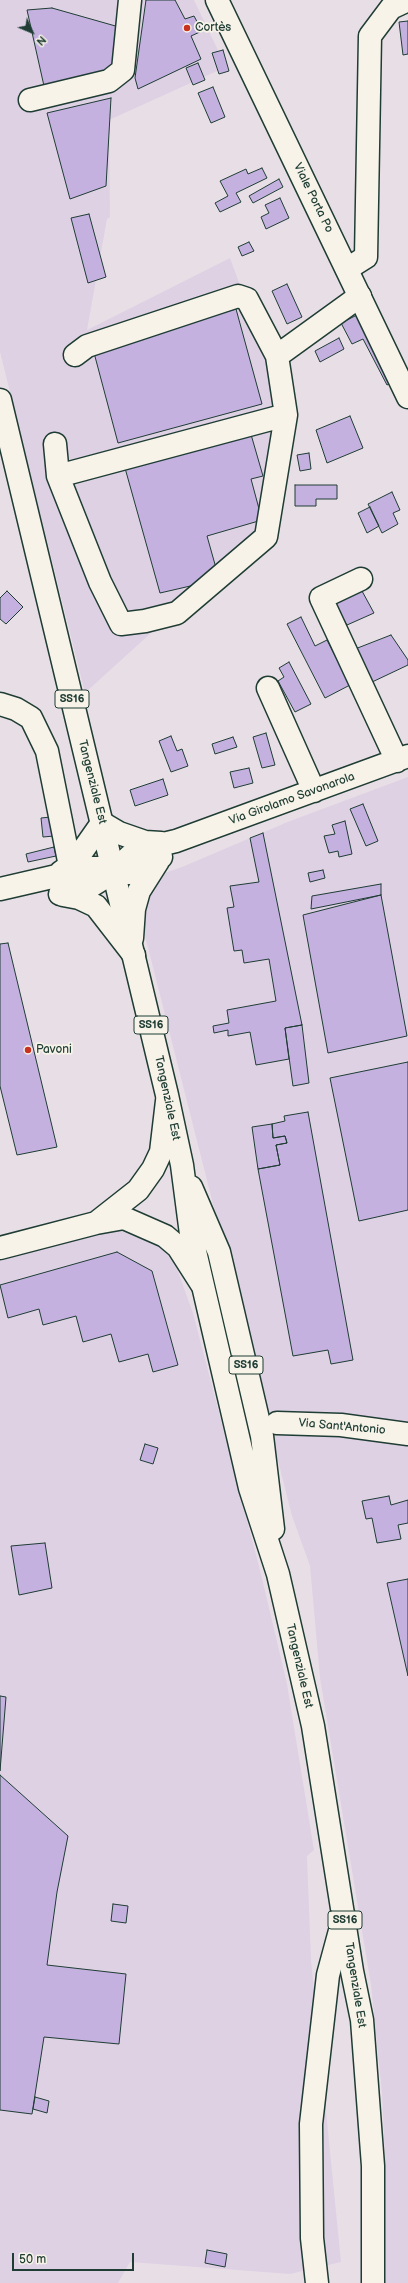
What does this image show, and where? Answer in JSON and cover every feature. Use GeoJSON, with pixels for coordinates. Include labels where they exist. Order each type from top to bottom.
{"type":"FeatureCollection","features":[{"type":"Feature","properties":{"kind":"main road"},"geometry":{"type":"LineString","coordinates":[[30,100],[109,81],[123,70],[130,0]]}},
{"type":"Feature","properties":{"kind":"main road","name":"Viale Porta Po"},"geometry":{"type":"LineString","coordinates":[[217,0],[408,396]]}},
{"type":"Feature","properties":{"kind":"main road"},"geometry":{"type":"LineString","coordinates":[[347,270],[366,257],[370,36],[391,8],[408,0]]}},
{"type":"Feature","properties":{"kind":"main road"},"geometry":{"type":"LineString","coordinates":[[55,444],[58,476],[100,582],[120,624],[145,621],[177,613],[266,537],[286,415],[277,356],[247,299],[238,296],[87,346],[75,355]]}},
{"type":"Feature","properties":{"kind":"main road"},"geometry":{"type":"LineString","coordinates":[[277,356],[360,296]]}},
{"type":"Feature","properties":{"kind":"main road","name":"Tangenziale Est"},"geometry":{"type":"LineString","coordinates":[[0,400],[102,823],[112,873],[133,950],[167,1095],[182,1165],[191,1234],[250,1488],[278,1574],[313,1726],[352,1971],[362,2020],[373,2166],[373,2277]]}},
{"type":"Feature","properties":{"kind":"main road"},"geometry":{"type":"LineString","coordinates":[[58,476],[286,415]]}},
{"type":"Feature","properties":{"kind":"main road"},"geometry":{"type":"LineString","coordinates":[[361,579],[321,598],[402,758]]}},
{"type":"Feature","properties":{"kind":"main road"},"geometry":{"type":"LineString","coordinates":[[268,688],[314,791]]}},
{"type":"Feature","properties":{"kind":"main road"},"geometry":{"type":"LineString","coordinates":[[0,704],[16,709],[31,718],[47,751],[70,866]]}},
{"type":"Feature","properties":{"kind":"main road","name":"Via Girolamo Savonarola"},"geometry":{"type":"LineString","coordinates":[[112,873],[130,856],[142,850],[167,847],[402,758]]}},
{"type":"Feature","properties":{"kind":"main road"},"geometry":{"type":"LineString","coordinates":[[55,886],[82,853],[102,823]]}},
{"type":"Feature","properties":{"kind":"main road","name":"Via Girolamo Savonarola"},"geometry":{"type":"LineString","coordinates":[[102,823],[119,833],[145,842],[167,847]]}},
{"type":"Feature","properties":{"kind":"main road"},"geometry":{"type":"LineString","coordinates":[[133,950],[134,909],[139,891],[167,847]]}},
{"type":"Feature","properties":{"kind":"main road"},"geometry":{"type":"LineString","coordinates":[[1,889],[55,886],[90,868],[102,868],[112,873]]}},
{"type":"Feature","properties":{"kind":"main road"},"geometry":{"type":"LineString","coordinates":[[55,886],[96,906],[133,950]]}},
{"type":"Feature","properties":{"kind":"main road"},"geometry":{"type":"LineString","coordinates":[[96,1222],[138,1190],[153,1170],[161,1152],[167,1095]]}},
{"type":"Feature","properties":{"kind":"main road","name":"Tangenziale Est"},"geometry":{"type":"LineString","coordinates":[[182,1165],[214,1238],[221,1260],[262,1436],[278,1574]]}},
{"type":"Feature","properties":{"kind":"main road"},"geometry":{"type":"LineString","coordinates":[[0,1248],[96,1222],[124,1218],[165,1236],[178,1247],[203,1286]]}},
{"type":"Feature","properties":{"kind":"main road","name":"Via Sant'Antonio"},"geometry":{"type":"LineString","coordinates":[[277,1423],[341,1425],[408,1434]]}},
{"type":"Feature","properties":{"kind":"main road"},"geometry":{"type":"LineString","coordinates":[[304,2283],[310,2265],[312,2238],[311,2124],[328,1975],[344,1915]]}},
{"type":"Feature","properties":{"kind":"main road"},"geometry":{"type":"LineString","coordinates":[[312,2238],[317,2283]]}},
{"type":"Feature","properties":{"kind":"shaded area"},"geometry":{"type":"Polygon","coordinates":[[[0,0],[194,0],[226,67],[109,120],[110,217],[107,219],[87,330],[230,258],[282,400],[274,521],[85,693],[0,352],[0,0]]]}},
{"type":"Feature","properties":{"kind":"shaded area"},"geometry":{"type":"Polygon","coordinates":[[[408,777],[408,2283],[382,2283],[385,2158],[382,2093],[371,1985],[320,1678],[310,1566],[292,1516],[139,912],[147,879],[182,867],[290,821],[408,777]]]}},
{"type":"Feature","properties":{"kind":"shaded area"},"geometry":{"type":"Polygon","coordinates":[[[124,1230],[155,1240],[176,1266],[193,1313],[261,1574],[287,1684],[314,1850],[307,1856],[311,1960],[341,2262],[290,2274],[130,2262],[118,2283],[0,2283],[0,1261],[88,1231],[124,1230]]]}},
{"type":"Feature","properties":{"kind":"building"},"geometry":{"type":"Polygon","coordinates":[[[146,0],[175,0],[185,19],[194,16],[202,31],[191,36],[201,59],[138,89],[135,78],[146,0]]]}},
{"type":"Feature","properties":{"kind":"building"},"geometry":{"type":"Polygon","coordinates":[[[52,8],[119,27],[111,74],[44,86],[27,10],[52,8]]]}},
{"type":"Feature","properties":{"kind":"building"},"geometry":{"type":"Polygon","coordinates":[[[408,21],[408,54],[403,55],[399,22],[408,21]]]}},
{"type":"Feature","properties":{"kind":"building"},"geometry":{"type":"Polygon","coordinates":[[[223,50],[229,71],[219,74],[212,53],[223,50]]]}},
{"type":"Feature","properties":{"kind":"building"},"geometry":{"type":"Polygon","coordinates":[[[198,63],[205,80],[193,85],[186,68],[198,63]]]}},
{"type":"Feature","properties":{"kind":"building"},"geometry":{"type":"Polygon","coordinates":[[[213,87],[225,117],[211,123],[198,93],[213,87]]]}},
{"type":"Feature","properties":{"kind":"building"},"geometry":{"type":"Polygon","coordinates":[[[111,98],[106,186],[70,199],[47,113],[111,98]]]}},
{"type":"Feature","properties":{"kind":"building"},"geometry":{"type":"Polygon","coordinates":[[[262,168],[267,178],[236,193],[241,202],[220,212],[215,203],[228,196],[220,181],[246,169],[248,174],[262,168]]]}},
{"type":"Feature","properties":{"kind":"building"},"geometry":{"type":"Polygon","coordinates":[[[279,179],[283,187],[253,203],[249,196],[279,179]]]}},
{"type":"Feature","properties":{"kind":"building"},"geometry":{"type":"Polygon","coordinates":[[[280,198],[289,218],[266,229],[261,217],[269,213],[265,205],[280,198]]]}},
{"type":"Feature","properties":{"kind":"building"},"geometry":{"type":"Polygon","coordinates":[[[89,214],[106,277],[88,283],[71,218],[89,214]]]}},
{"type":"Feature","properties":{"kind":"building"},"geometry":{"type":"Polygon","coordinates":[[[249,242],[254,251],[242,256],[238,247],[249,242]]]}},
{"type":"Feature","properties":{"kind":"building"},"geometry":{"type":"Polygon","coordinates":[[[287,284],[302,317],[287,324],[272,291],[287,284]]]}},
{"type":"Feature","properties":{"kind":"building"},"geometry":{"type":"Polygon","coordinates":[[[236,309],[262,404],[118,443],[93,349],[236,309]]]}},
{"type":"Feature","properties":{"kind":"building"},"geometry":{"type":"Polygon","coordinates":[[[363,312],[398,379],[387,385],[363,339],[352,344],[341,323],[363,312]]]}},
{"type":"Feature","properties":{"kind":"building"},"geometry":{"type":"Polygon","coordinates":[[[339,338],[344,349],[320,362],[315,351],[339,338]]]}},
{"type":"Feature","properties":{"kind":"building"},"geometry":{"type":"Polygon","coordinates":[[[350,416],[363,448],[327,463],[316,430],[350,416]]]}},
{"type":"Feature","properties":{"kind":"building"},"geometry":{"type":"Polygon","coordinates":[[[250,431],[263,476],[251,479],[262,520],[207,536],[216,568],[199,584],[160,593],[125,468],[250,431]]]}},
{"type":"Feature","properties":{"kind":"building"},"geometry":{"type":"Polygon","coordinates":[[[309,453],[311,469],[300,471],[297,455],[309,453]]]}},
{"type":"Feature","properties":{"kind":"building"},"geometry":{"type":"Polygon","coordinates":[[[295,485],[337,485],[337,499],[316,499],[316,506],[295,506],[295,485]]]}},
{"type":"Feature","properties":{"kind":"building"},"geometry":{"type":"Polygon","coordinates":[[[392,492],[400,510],[393,513],[398,524],[382,533],[368,504],[392,492]]]}},
{"type":"Feature","properties":{"kind":"building"},"geometry":{"type":"Polygon","coordinates":[[[370,507],[379,526],[367,533],[358,513],[370,507]]]}},
{"type":"Feature","properties":{"kind":"building"},"geometry":{"type":"Polygon","coordinates":[[[7,591],[23,607],[6,624],[0,619],[0,598],[7,591]]]}},
{"type":"Feature","properties":{"kind":"building"},"geometry":{"type":"Polygon","coordinates":[[[362,591],[374,613],[347,625],[333,602],[362,591]]]}},
{"type":"Feature","properties":{"kind":"building"},"geometry":{"type":"Polygon","coordinates":[[[301,617],[315,646],[327,640],[350,685],[325,698],[287,624],[301,617]]]}},
{"type":"Feature","properties":{"kind":"building"},"geometry":{"type":"Polygon","coordinates":[[[391,635],[408,660],[408,665],[370,683],[355,649],[391,635]]]}},
{"type":"Feature","properties":{"kind":"building"},"geometry":{"type":"Polygon","coordinates":[[[289,662],[311,704],[295,712],[278,681],[284,677],[279,668],[289,662]]]}},
{"type":"Feature","properties":{"kind":"building"},"geometry":{"type":"Polygon","coordinates":[[[266,733],[275,765],[262,768],[253,737],[266,733]]]}},
{"type":"Feature","properties":{"kind":"building"},"geometry":{"type":"Polygon","coordinates":[[[171,736],[177,751],[182,749],[188,766],[171,772],[159,741],[171,736]]]}},
{"type":"Feature","properties":{"kind":"building"},"geometry":{"type":"Polygon","coordinates":[[[233,737],[237,747],[215,754],[212,744],[233,737]]]}},
{"type":"Feature","properties":{"kind":"building"},"geometry":{"type":"Polygon","coordinates":[[[249,768],[253,783],[234,788],[230,772],[249,768]]]}},
{"type":"Feature","properties":{"kind":"building"},"geometry":{"type":"Polygon","coordinates":[[[163,779],[168,795],[135,806],[130,790],[163,779]]]}},
{"type":"Feature","properties":{"kind":"building"},"geometry":{"type":"Polygon","coordinates":[[[363,804],[378,841],[366,846],[350,809],[363,804]]]}},
{"type":"Feature","properties":{"kind":"building"},"geometry":{"type":"Polygon","coordinates":[[[51,817],[54,836],[43,837],[41,818],[51,817]]]}},
{"type":"Feature","properties":{"kind":"building"},"geometry":{"type":"Polygon","coordinates":[[[345,821],[352,854],[339,857],[338,851],[329,853],[324,836],[335,834],[332,825],[345,821]]]}},
{"type":"Feature","properties":{"kind":"building"},"geometry":{"type":"Polygon","coordinates":[[[263,833],[302,1025],[285,1028],[289,1059],[256,1065],[250,1032],[228,1036],[228,1030],[214,1033],[213,1026],[229,1023],[227,1010],[276,1001],[269,959],[244,963],[242,950],[234,951],[227,908],[234,907],[230,886],[259,882],[250,838],[263,833]]]}},
{"type":"Feature","properties":{"kind":"building"},"geometry":{"type":"Polygon","coordinates":[[[54,847],[56,856],[28,862],[26,854],[54,847]]]}},
{"type":"Feature","properties":{"kind":"building"},"geometry":{"type":"Polygon","coordinates":[[[323,870],[325,878],[310,882],[308,873],[323,870]]]}},
{"type":"Feature","properties":{"kind":"building"},"geometry":{"type":"Polygon","coordinates":[[[381,884],[381,895],[311,909],[312,896],[381,884]]]}},
{"type":"Feature","properties":{"kind":"building"},"geometry":{"type":"Polygon","coordinates":[[[381,895],[407,1036],[328,1053],[303,915],[381,895]]]}},
{"type":"Feature","properties":{"kind":"building"},"geometry":{"type":"Polygon","coordinates":[[[8,943],[57,1147],[17,1155],[0,1086],[0,944],[8,943]]]}},
{"type":"Feature","properties":{"kind":"building"},"geometry":{"type":"Polygon","coordinates":[[[302,1025],[309,1083],[293,1086],[285,1028],[302,1025]]]}},
{"type":"Feature","properties":{"kind":"building"},"geometry":{"type":"Polygon","coordinates":[[[408,1062],[408,1210],[359,1221],[330,1078],[408,1062]]]}},
{"type":"Feature","properties":{"kind":"building"},"geometry":{"type":"Polygon","coordinates":[[[308,1112],[353,1360],[331,1364],[328,1350],[293,1356],[258,1169],[280,1165],[276,1145],[287,1143],[285,1136],[273,1138],[272,1124],[285,1121],[284,1116],[308,1112]]]}},
{"type":"Feature","properties":{"kind":"building"},"geometry":{"type":"Polygon","coordinates":[[[272,1124],[273,1138],[285,1136],[287,1143],[276,1145],[280,1165],[258,1169],[252,1127],[272,1124]]]}},
{"type":"Feature","properties":{"kind":"building"},"geometry":{"type":"Polygon","coordinates":[[[117,1252],[152,1271],[178,1365],[153,1372],[148,1354],[119,1362],[111,1334],[83,1342],[76,1316],[43,1325],[39,1309],[8,1318],[0,1285],[117,1252]]]}},
{"type":"Feature","properties":{"kind":"building"},"geometry":{"type":"Polygon","coordinates":[[[145,1444],[158,1448],[153,1464],[140,1460],[145,1444]]]}},
{"type":"Feature","properties":{"kind":"building"},"geometry":{"type":"Polygon","coordinates":[[[389,1496],[391,1505],[408,1500],[408,1523],[398,1525],[401,1539],[377,1543],[372,1518],[366,1519],[362,1501],[389,1496]]]}},
{"type":"Feature","properties":{"kind":"building"},"geometry":{"type":"Polygon","coordinates":[[[45,1543],[52,1588],[19,1595],[11,1546],[45,1543]]]}},
{"type":"Feature","properties":{"kind":"building"},"geometry":{"type":"Polygon","coordinates":[[[408,1579],[408,1676],[387,1583],[408,1579]]]}},
{"type":"Feature","properties":{"kind":"building"},"geometry":{"type":"Polygon","coordinates":[[[0,1696],[6,1697],[0,1771],[0,1696]]]}},
{"type":"Feature","properties":{"kind":"building"},"geometry":{"type":"Polygon","coordinates":[[[0,1775],[68,1836],[57,1892],[47,1965],[126,1974],[119,2044],[44,2037],[32,2114],[0,2110],[0,1775]]]}},
{"type":"Feature","properties":{"kind":"building"},"geometry":{"type":"Polygon","coordinates":[[[113,1904],[128,1906],[126,1923],[111,1921],[113,1904]]]}},
{"type":"Feature","properties":{"kind":"building"},"geometry":{"type":"Polygon","coordinates":[[[35,2097],[49,2101],[47,2113],[33,2109],[35,2097]]]}},
{"type":"Feature","properties":{"kind":"building"},"geometry":{"type":"Polygon","coordinates":[[[207,2250],[227,2254],[225,2267],[205,2263],[207,2250]]]}},
{"type":"Feature","properties":{"kind":"place","name":"Cortès"},"geometry":{"type":"Point","coordinates":[187,28]}},
{"type":"Feature","properties":{"kind":"place","name":"Pavoni"},"geometry":{"type":"Point","coordinates":[28,1050]}}]}
